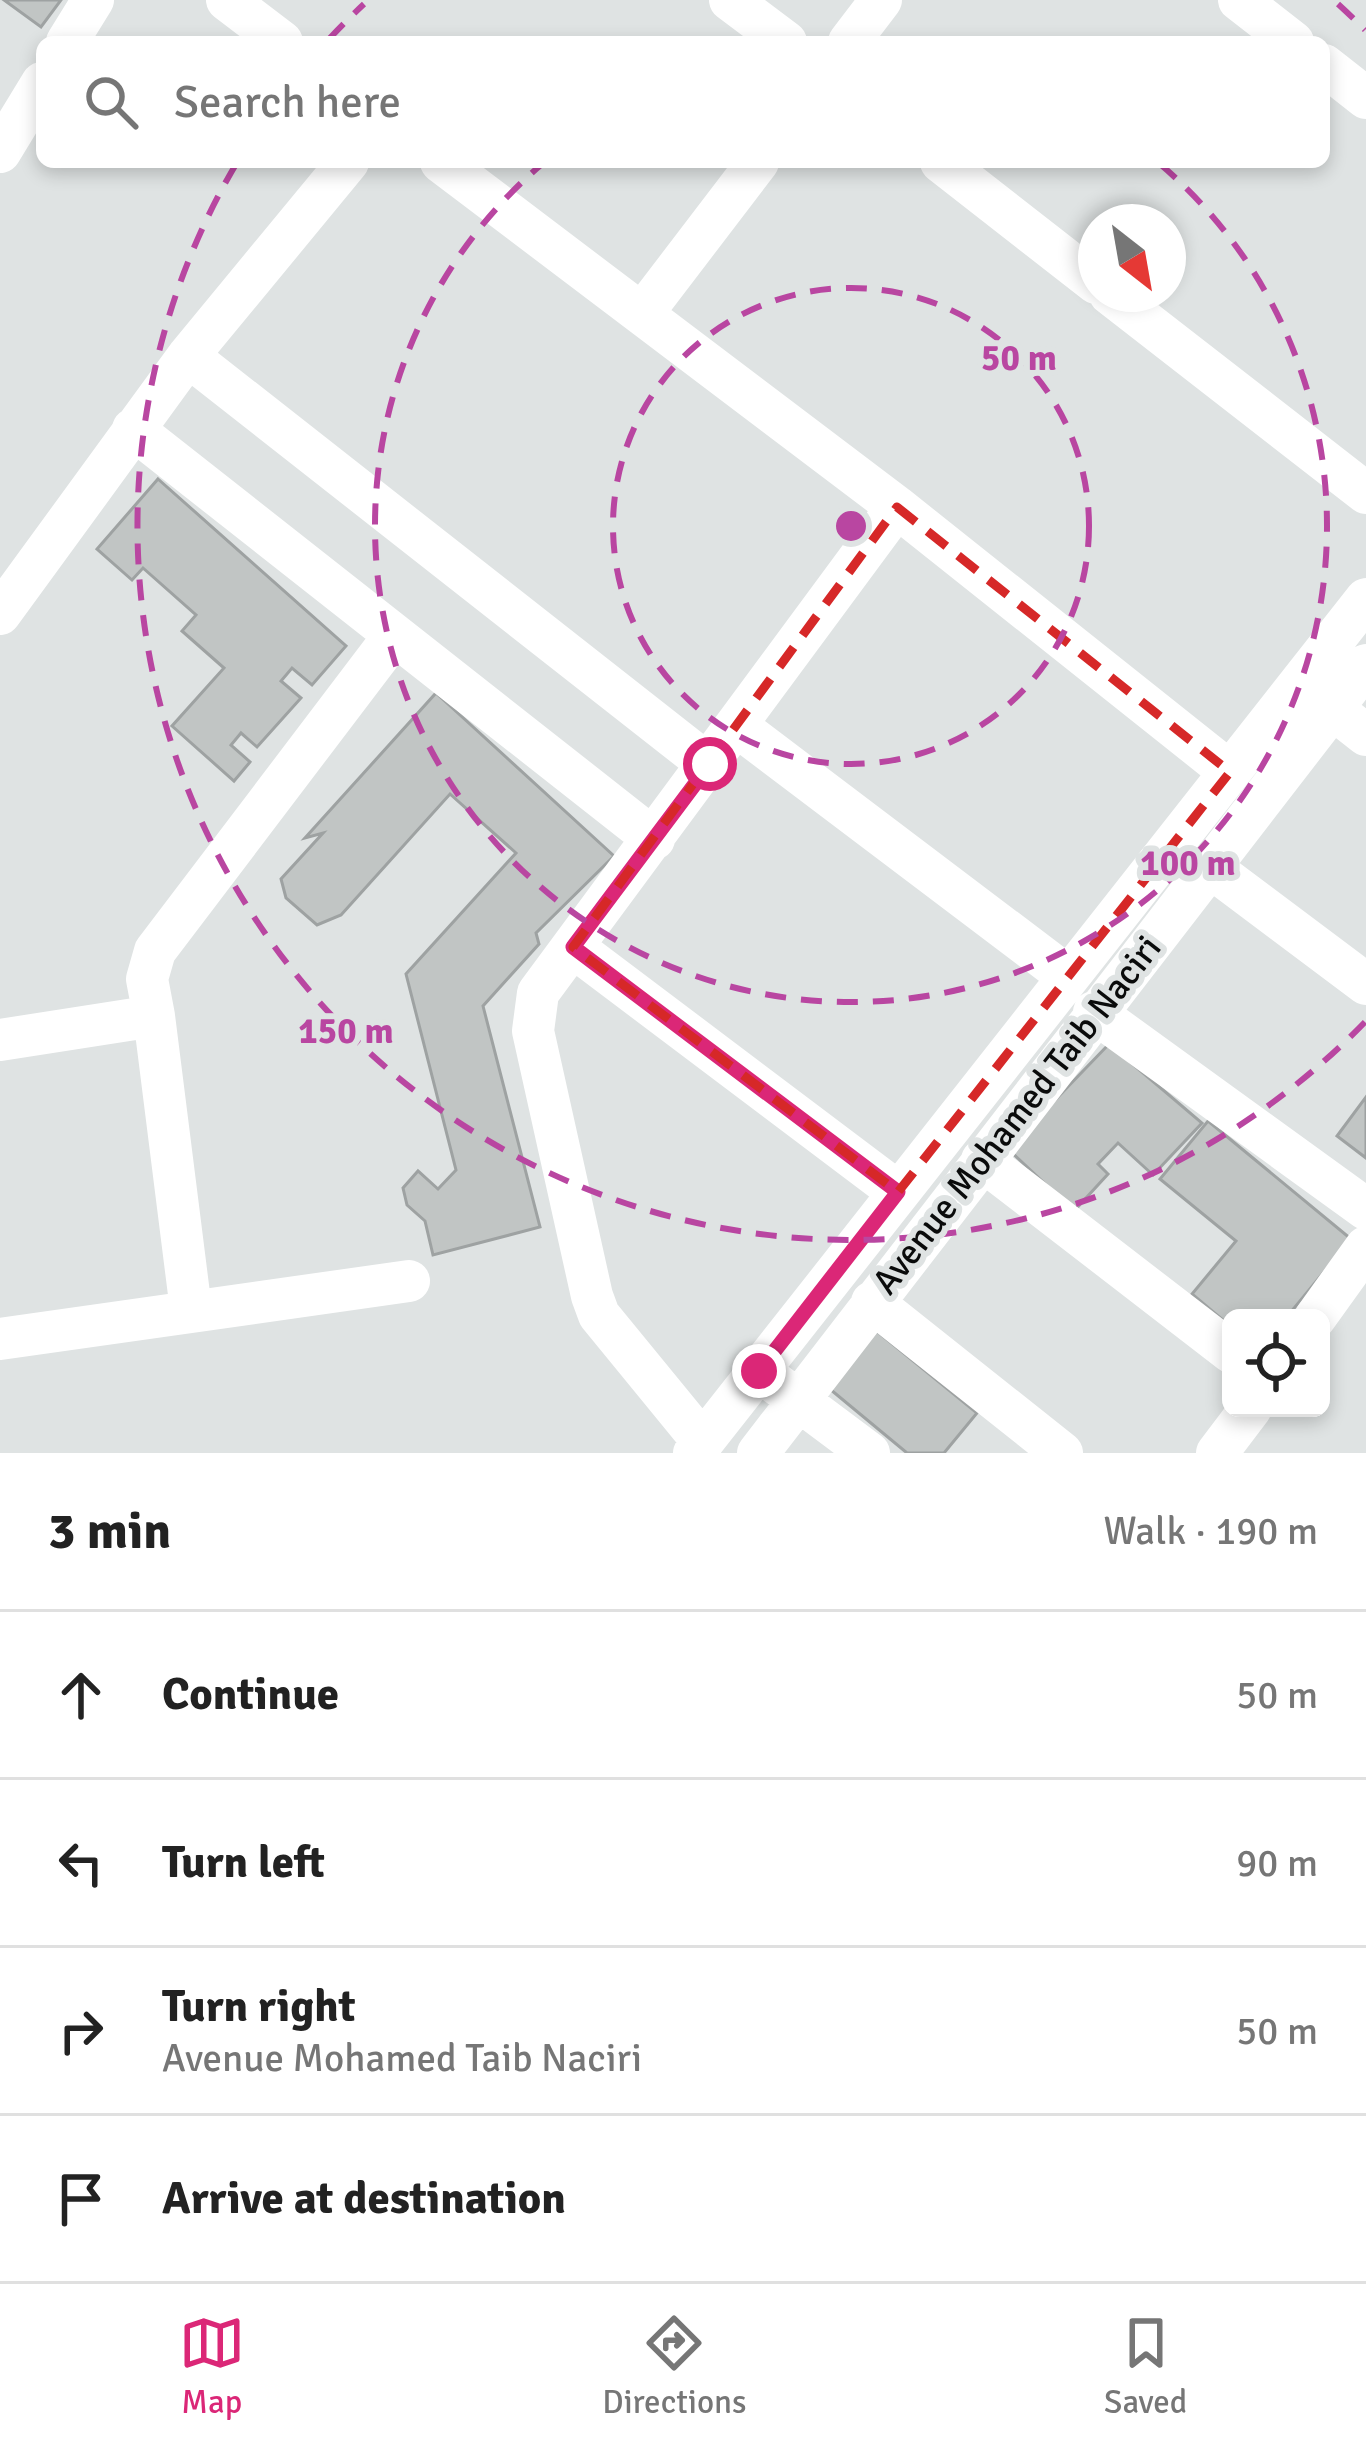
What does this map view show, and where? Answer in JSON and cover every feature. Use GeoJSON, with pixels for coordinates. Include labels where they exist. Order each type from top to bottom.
{"type":"FeatureCollection","features":[{"type":"Feature","properties":{"kind":"street"},"geometry":{"type":"LineString","coordinates":[[72,36],[93,0]]}},
{"type":"Feature","properties":{"kind":"street"},"geometry":{"type":"LineString","coordinates":[[227,0],[274,36]]}},
{"type":"Feature","properties":{"kind":"street"},"geometry":{"type":"LineString","coordinates":[[730,0],[777,36]]}},
{"type":"Feature","properties":{"kind":"street"},"geometry":{"type":"LineString","coordinates":[[854,36],[881,0]]}},
{"type":"Feature","properties":{"kind":"street"},"geometry":{"type":"LineString","coordinates":[[1239,0],[1285,36]]}},
{"type":"Feature","properties":{"kind":"street"},"geometry":{"type":"LineString","coordinates":[[1330,70],[1366,98]]}},
{"type":"Feature","properties":{"kind":"street"},"geometry":{"type":"LineString","coordinates":[[0,152],[36,93]]}},
{"type":"Feature","properties":{"kind":"street"},"geometry":{"type":"LineString","coordinates":[[0,614],[188,356],[343,168]]}},
{"type":"Feature","properties":{"kind":"street"},"geometry":{"type":"LineString","coordinates":[[449,168],[897,507],[1230,772]]}},
{"type":"Feature","properties":{"kind":"street"},"geometry":{"type":"LineString","coordinates":[[642,314],[753,168]]}},
{"type":"Feature","properties":{"kind":"street"},"geometry":{"type":"LineString","coordinates":[[948,168],[1078,269]]}},
{"type":"Feature","properties":{"kind":"street"},"geometry":{"type":"LineString","coordinates":[[1133,312],[1366,494]]}},
{"type":"Feature","properties":{"kind":"street"},"geometry":{"type":"LineString","coordinates":[[188,356],[710,764]]}},
{"type":"Feature","properties":{"kind":"street"},"geometry":{"type":"LineString","coordinates":[[133,429],[654,838]]}},
{"type":"Feature","properties":{"kind":"street"},"geometry":{"type":"LineString","coordinates":[[698,1447],[599,1315],[592,1296],[533,1031],[538,993],[897,507]]}},
{"type":"Feature","properties":{"kind":"street","name":"Avenue Mohamed Taib Naciri"},"geometry":{"type":"LineString","coordinates":[[758,1453],[1210,867],[1316,696],[1366,598]]}},
{"type":"Feature","properties":{"kind":"street"},"geometry":{"type":"LineString","coordinates":[[191,1310],[147,979],[154,951],[394,636]]}},
{"type":"Feature","properties":{"kind":"street","name":"Avenue Mohamed Taib Naciri"},"geometry":{"type":"LineString","coordinates":[[698,1447],[1230,772],[1316,696],[1366,665]]}},
{"type":"Feature","properties":{"kind":"street"},"geometry":{"type":"LineString","coordinates":[[1316,696],[1366,735]]}},
{"type":"Feature","properties":{"kind":"street"},"geometry":{"type":"LineString","coordinates":[[738,727],[1066,975]]}},
{"type":"Feature","properties":{"kind":"street"},"geometry":{"type":"LineString","coordinates":[[1210,867],[1366,984]]}},
{"type":"Feature","properties":{"kind":"street"},"geometry":{"type":"LineString","coordinates":[[573,947],[898,1192]]}},
{"type":"Feature","properties":{"kind":"street"},"geometry":{"type":"LineString","coordinates":[[1094,1012],[1366,1209]]}},
{"type":"Feature","properties":{"kind":"street"},"geometry":{"type":"LineString","coordinates":[[0,1040],[154,1016]]}},
{"type":"Feature","properties":{"kind":"street"},"geometry":{"type":"LineString","coordinates":[[982,1160],[1222,1345]]}},
{"type":"Feature","properties":{"kind":"street"},"geometry":{"type":"LineString","coordinates":[[1321,1309],[1366,1247]]}},
{"type":"Feature","properties":{"kind":"street"},"geometry":{"type":"LineString","coordinates":[[0,1339],[409,1281]]}},
{"type":"Feature","properties":{"kind":"street"},"geometry":{"type":"LineString","coordinates":[[872,1302],[1062,1453]]}},
{"type":"Feature","properties":{"kind":"street"},"geometry":{"type":"LineString","coordinates":[[759,1371],[869,1453]]}},
{"type":"Feature","properties":{"kind":"highlighted area"},"geometry":{"type":"Polygon","coordinates":[[[897,507],[1230,772],[898,1192],[573,947],[897,507]]]}},
{"type":"Feature","properties":{"kind":"building"},"geometry":{"type":"Polygon","coordinates":[[[4,0],[61,0],[41,27],[4,0]]]}},
{"type":"Feature","properties":{"kind":"building"},"geometry":{"type":"Polygon","coordinates":[[[158,479],[346,646],[312,685],[292,668],[281,681],[301,698],[257,747],[241,733],[231,745],[250,762],[234,781],[172,726],[224,668],[182,631],[196,615],[143,568],[132,580],[97,549],[158,479]]]}},
{"type":"Feature","properties":{"kind":"building"},"geometry":{"type":"Polygon","coordinates":[[[436,693],[614,856],[536,933],[539,944],[483,1006],[540,1227],[433,1255],[425,1221],[407,1205],[403,1188],[418,1171],[438,1189],[456,1170],[406,974],[516,853],[450,794],[341,915],[317,925],[286,898],[281,879],[323,833],[305,838],[436,693]]]}},
{"type":"Feature","properties":{"kind":"building"},"geometry":{"type":"Polygon","coordinates":[[[1109,1044],[1202,1123],[1153,1175],[1118,1143],[1098,1164],[1108,1174],[1074,1211],[1008,1149],[1109,1044]]]}},
{"type":"Feature","properties":{"kind":"building"},"geometry":{"type":"Polygon","coordinates":[[[1366,1097],[1366,1158],[1337,1136],[1366,1097]]]}},
{"type":"Feature","properties":{"kind":"building"},"geometry":{"type":"Polygon","coordinates":[[[1208,1121],[1351,1239],[1293,1309],[1222,1309],[1222,1319],[1192,1294],[1236,1241],[1160,1179],[1208,1121]]]}},
{"type":"Feature","properties":{"kind":"building"},"geometry":{"type":"Polygon","coordinates":[[[867,1323],[977,1413],[944,1453],[907,1453],[819,1380],[867,1323]]]}},
{"type":"Feature","properties":{"kind":"route"},"geometry":{"type":"LineString","coordinates":[[710,764],[573,947],[898,1192],[759,1371]]}}]}
